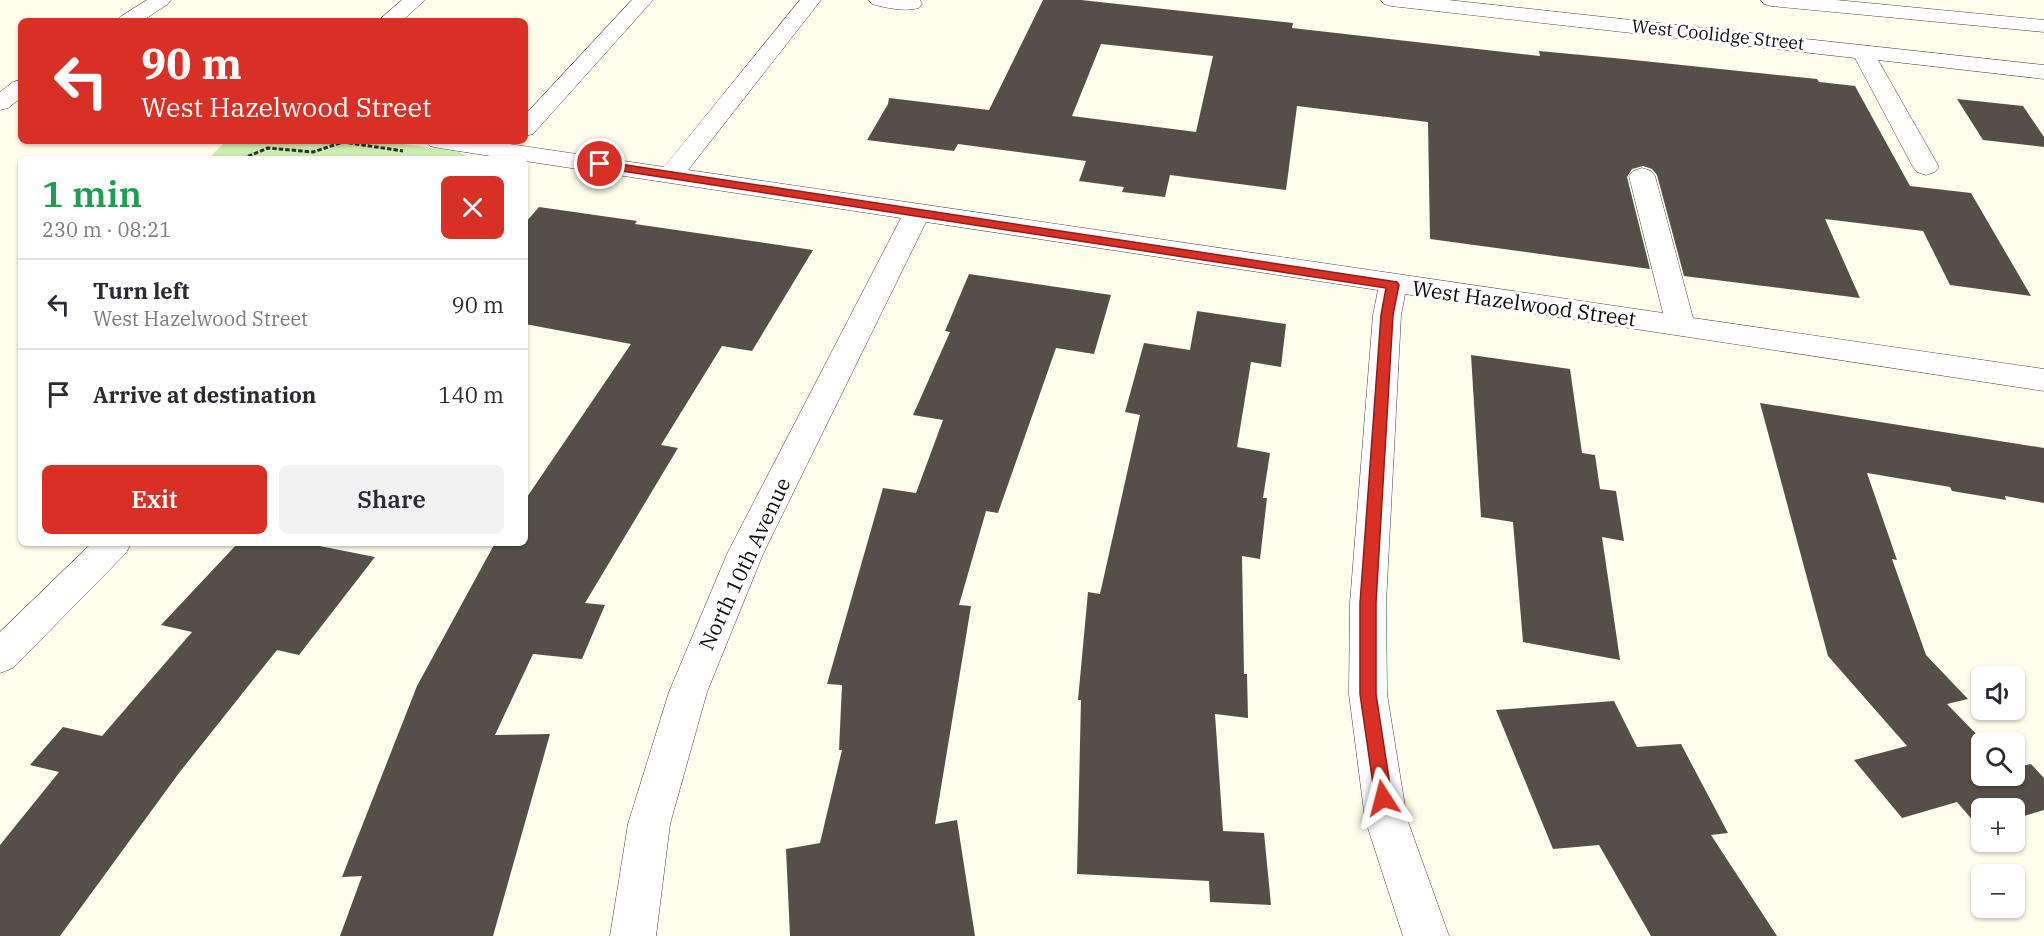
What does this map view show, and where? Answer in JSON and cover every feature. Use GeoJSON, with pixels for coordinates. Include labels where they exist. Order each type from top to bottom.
{"type":"FeatureCollection","features":[{"type":"Feature","properties":{"kind":"street"},"geometry":{"type":"LineString","coordinates":[[132,18],[161,0]]}},
{"type":"Feature","properties":{"kind":"street"},"geometry":{"type":"LineString","coordinates":[[393,18],[415,0]]}},
{"type":"Feature","properties":{"kind":"street"},"geometry":{"type":"LineString","coordinates":[[528,126],[643,0]]}},
{"type":"Feature","properties":{"kind":"street"},"geometry":{"type":"LineString","coordinates":[[671,175],[811,0]]}},
{"type":"Feature","properties":{"kind":"street"},"geometry":{"type":"LineString","coordinates":[[879,0],[912,4]]}},
{"type":"Feature","properties":{"kind":"street","name":"West Coolidge Street"},"geometry":{"type":"LineString","coordinates":[[1391,0],[2044,72]]}},
{"type":"Feature","properties":{"kind":"street"},"geometry":{"type":"LineString","coordinates":[[1771,0],[2044,26]]}},
{"type":"Feature","properties":{"kind":"street"},"geometry":{"type":"LineString","coordinates":[[1862,51],[1926,167]]}},
{"type":"Feature","properties":{"kind":"street"},"geometry":{"type":"LineString","coordinates":[[0,103],[18,89]]}},
{"type":"Feature","properties":{"kind":"street","name":"West Hazelwood Street"},"geometry":{"type":"LineString","coordinates":[[461,144],[1393,285],[2044,380]]}},
{"type":"Feature","properties":{"kind":"street"},"geometry":{"type":"LineString","coordinates":[[1642,176],[1682,326]]}},
{"type":"Feature","properties":{"kind":"street","name":"North 10th Avenue"},"geometry":{"type":"LineString","coordinates":[[633,936],[649,824],[688,692],[745,554],[918,213]]}},
{"type":"Feature","properties":{"kind":"street"},"geometry":{"type":"LineString","coordinates":[[1393,285],[1387,315],[1368,603],[1368,694],[1386,819],[1426,936]]}},
{"type":"Feature","properties":{"kind":"street"},"geometry":{"type":"LineString","coordinates":[[0,657],[111,546]]}},
{"type":"Feature","properties":{"kind":"path"},"geometry":{"type":"LineString","coordinates":[[250,156],[268,148],[313,152],[336,144]]}},
{"type":"Feature","properties":{"kind":"path"},"geometry":{"type":"LineString","coordinates":[[355,144],[407,152]]}},
{"type":"Feature","properties":{"kind":"green space"},"geometry":{"type":"Polygon","coordinates":[[[223,144],[404,144],[460,152],[466,156],[211,156],[223,144]]]}},
{"type":"Feature","properties":{"kind":"building"},"geometry":{"type":"Polygon","coordinates":[[[1043,0],[1081,0],[1293,23],[1292,28],[1540,56],[1539,51],[1817,79],[1819,82],[1855,86],[1910,186],[1971,193],[2031,296],[1950,285],[1923,231],[1825,219],[1860,298],[1684,276],[1657,175],[1652,169],[1643,166],[1632,169],[1627,177],[1650,269],[1430,239],[1428,122],[1297,106],[1286,190],[1170,175],[1165,197],[1122,192],[1124,187],[1079,181],[1086,161],[958,144],[954,151],[867,140],[888,104],[889,98],[989,110],[1043,0]],[[1101,44],[1072,116],[1196,132],[1213,56],[1101,44]]]}},
{"type":"Feature","properties":{"kind":"building"},"geometry":{"type":"Polygon","coordinates":[[[1957,99],[2023,106],[2044,137],[2044,147],[1983,140],[1957,99]]]}},
{"type":"Feature","properties":{"kind":"building"},"geometry":{"type":"Polygon","coordinates":[[[539,207],[637,221],[635,224],[813,250],[752,351],[722,346],[661,445],[678,448],[585,603],[605,605],[582,659],[533,654],[495,735],[550,734],[493,936],[340,936],[362,876],[342,877],[417,686],[493,546],[528,546],[528,496],[631,344],[528,325],[528,220],[539,207]]]}},
{"type":"Feature","properties":{"kind":"building"},"geometry":{"type":"Polygon","coordinates":[[[969,274],[1111,295],[1094,354],[1056,348],[998,513],[986,511],[959,605],[971,606],[935,824],[957,820],[975,936],[790,936],[786,849],[820,843],[842,750],[839,750],[842,685],[827,684],[883,488],[916,493],[943,420],[913,415],[950,332],[945,331],[969,274]]]}},
{"type":"Feature","properties":{"kind":"building"},"geometry":{"type":"Polygon","coordinates":[[[1197,311],[1286,324],[1281,367],[1251,362],[1237,447],[1270,453],[1263,498],[1267,498],[1260,559],[1242,556],[1244,674],[1247,674],[1248,718],[1215,714],[1223,831],[1264,833],[1271,905],[1210,902],[1209,881],[1077,874],[1081,700],[1078,700],[1088,592],[1100,594],[1140,415],[1125,412],[1144,343],[1190,350],[1197,311]]]}},
{"type":"Feature","properties":{"kind":"building"},"geometry":{"type":"Polygon","coordinates":[[[1471,355],[1570,369],[1582,453],[1595,455],[1600,489],[1616,491],[1624,541],[1602,537],[1620,660],[1523,642],[1513,522],[1481,517],[1471,355]]]}},
{"type":"Feature","properties":{"kind":"building"},"geometry":{"type":"Polygon","coordinates":[[[1760,403],[2044,448],[2044,503],[2005,496],[2006,500],[1952,491],[1950,487],[1867,473],[1897,560],[1892,559],[1926,655],[1968,699],[1947,704],[1974,732],[1971,732],[1971,786],[2025,786],[2025,765],[2031,764],[2044,778],[2044,810],[2025,816],[2025,798],[1971,798],[1971,818],[1957,802],[1902,818],[1854,760],[1907,746],[1828,656],[1760,403]]]}},
{"type":"Feature","properties":{"kind":"building"},"geometry":{"type":"Polygon","coordinates":[[[235,546],[319,546],[375,557],[299,655],[277,650],[179,773],[60,936],[0,936],[0,845],[59,772],[30,765],[63,727],[102,736],[192,632],[161,625],[235,546]]]}},
{"type":"Feature","properties":{"kind":"building"},"geometry":{"type":"Polygon","coordinates":[[[1614,701],[1637,747],[1681,744],[1728,833],[1711,835],[1777,936],[1651,936],[1599,845],[1553,849],[1496,710],[1614,701]]]}},
{"type":"Feature","properties":{"kind":"route"},"geometry":{"type":"LineString","coordinates":[[600,164],[1393,285],[1387,315],[1368,603],[1368,694],[1383,798]]}}]}
